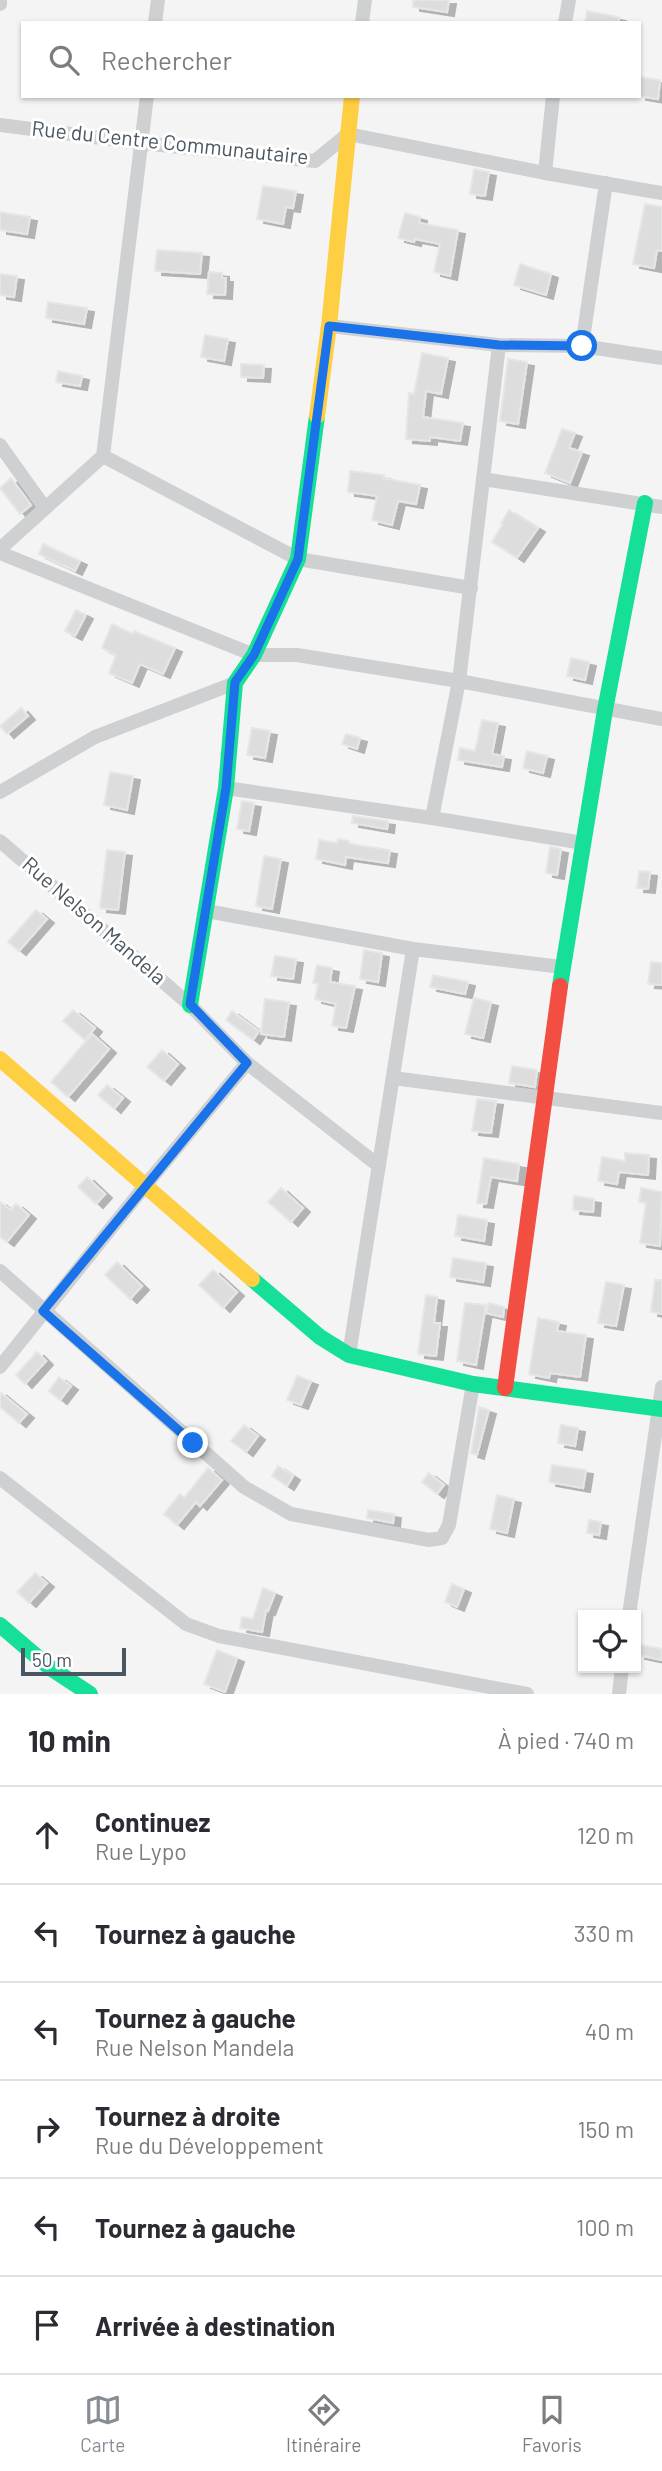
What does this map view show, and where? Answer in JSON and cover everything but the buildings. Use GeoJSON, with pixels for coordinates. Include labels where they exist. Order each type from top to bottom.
{"type":"FeatureCollection","features":[{"type":"Feature","properties":{"kind":"street"},"geometry":{"type":"LineString","coordinates":[[155,21],[158,0]]}},
{"type":"Feature","properties":{"kind":"street"},"geometry":{"type":"LineString","coordinates":[[362,21],[365,0]]}},
{"type":"Feature","properties":{"kind":"street"},"geometry":{"type":"LineString","coordinates":[[565,21],[569,0]]}},
{"type":"Feature","properties":{"kind":"street"},"geometry":{"type":"LineString","coordinates":[[147,98],[103,456],[0,551],[254,655],[297,655],[458,681],[662,719]]}},
{"type":"Feature","properties":{"kind":"street"},"geometry":{"type":"LineString","coordinates":[[190,1004],[226,788],[235,682],[254,655],[298,559],[329,326],[352,98]]}},
{"type":"Feature","properties":{"kind":"street"},"geometry":{"type":"LineString","coordinates":[[545,173],[553,98]]}},
{"type":"Feature","properties":{"kind":"street","name":"Rue du Centre Communautaire"},"geometry":{"type":"LineString","coordinates":[[0,125],[315,161],[348,134]]}},
{"type":"Feature","properties":{"kind":"street"},"geometry":{"type":"LineString","coordinates":[[348,134],[662,193]]}},
{"type":"Feature","properties":{"kind":"street"},"geometry":{"type":"LineString","coordinates":[[582,346],[606,183]]}},
{"type":"Feature","properties":{"kind":"street"},"geometry":{"type":"LineString","coordinates":[[329,326],[499,345],[582,346],[662,358]]}},
{"type":"Feature","properties":{"kind":"street"},"geometry":{"type":"LineString","coordinates":[[432,817],[458,681],[499,345]]}},
{"type":"Feature","properties":{"kind":"street"},"geometry":{"type":"LineString","coordinates":[[0,445],[45,508]]}},
{"type":"Feature","properties":{"kind":"street"},"geometry":{"type":"LineString","coordinates":[[103,456],[298,559],[471,588]]}},
{"type":"Feature","properties":{"kind":"street"},"geometry":{"type":"LineString","coordinates":[[483,479],[662,507]]}},
{"type":"Feature","properties":{"kind":"street"},"geometry":{"type":"LineString","coordinates":[[505,1388],[562,967],[605,710],[645,503]]}},
{"type":"Feature","properties":{"kind":"street"},"geometry":{"type":"LineString","coordinates":[[0,792],[95,737],[235,682]]}},
{"type":"Feature","properties":{"kind":"street"},"geometry":{"type":"LineString","coordinates":[[226,788],[432,817],[583,843]]}},
{"type":"Feature","properties":{"kind":"street","name":"Rue Nelson Mandela"},"geometry":{"type":"LineString","coordinates":[[0,841],[190,1004],[247,1063],[379,1166]]}},
{"type":"Feature","properties":{"kind":"street"},"geometry":{"type":"LineString","coordinates":[[207,911],[413,949],[562,967]]}},
{"type":"Feature","properties":{"kind":"street"},"geometry":{"type":"LineString","coordinates":[[349,1355],[413,949]]}},
{"type":"Feature","properties":{"kind":"street"},"geometry":{"type":"LineString","coordinates":[[0,1059],[144,1187],[320,1337],[349,1355],[473,1384],[660,1409]]}},
{"type":"Feature","properties":{"kind":"street"},"geometry":{"type":"LineString","coordinates":[[0,1367],[247,1063]]}},
{"type":"Feature","properties":{"kind":"street"},"geometry":{"type":"LineString","coordinates":[[393,1079],[662,1113]]}},
{"type":"Feature","properties":{"kind":"street"},"geometry":{"type":"LineString","coordinates":[[0,1271],[244,1487],[291,1514],[429,1540],[442,1538],[449,1525],[473,1384]]}},
{"type":"Feature","properties":{"kind":"street"},"geometry":{"type":"LineString","coordinates":[[630,1610],[662,1387]]}},
{"type":"Feature","properties":{"kind":"street"},"geometry":{"type":"LineString","coordinates":[[0,1478],[186,1624],[219,1636],[527,1694]]}},
{"type":"Feature","properties":{"kind":"street"},"geometry":{"type":"LineString","coordinates":[[0,1625],[49,1667],[90,1694]]}},
{"type":"Feature","properties":{"kind":"street"},"geometry":{"type":"LineString","coordinates":[[618,1694],[621,1673]]}},
{"type":"Feature","properties":{"kind":"traffic: fast"},"geometry":{"type":"LineString","coordinates":[[190,1005],[226,788],[235,683],[254,655],[298,559],[317,416]]}},
{"type":"Feature","properties":{"kind":"traffic: fast"},"geometry":{"type":"LineString","coordinates":[[560,986],[605,710],[645,503]]}},
{"type":"Feature","properties":{"kind":"traffic: fast"},"geometry":{"type":"LineString","coordinates":[[252,1279],[320,1337],[349,1355],[473,1384],[662,1409]]}},
{"type":"Feature","properties":{"kind":"traffic: fast"},"geometry":{"type":"LineString","coordinates":[[0,1625],[49,1667],[90,1694]]}},
{"type":"Feature","properties":{"kind":"traffic: slow"},"geometry":{"type":"LineString","coordinates":[[317,416],[329,326],[352,98]]}},
{"type":"Feature","properties":{"kind":"traffic: slow"},"geometry":{"type":"LineString","coordinates":[[0,1059],[252,1279]]}},
{"type":"Feature","properties":{"kind":"traffic: jam"},"geometry":{"type":"LineString","coordinates":[[505,1388],[560,986]]}},
{"type":"Feature","properties":{"kind":"route"},"geometry":{"type":"LineString","coordinates":[[193,1443],[43,1311],[247,1063],[190,1004],[226,788],[235,682],[254,655],[298,559],[329,326],[499,345],[582,346]]}}]}
